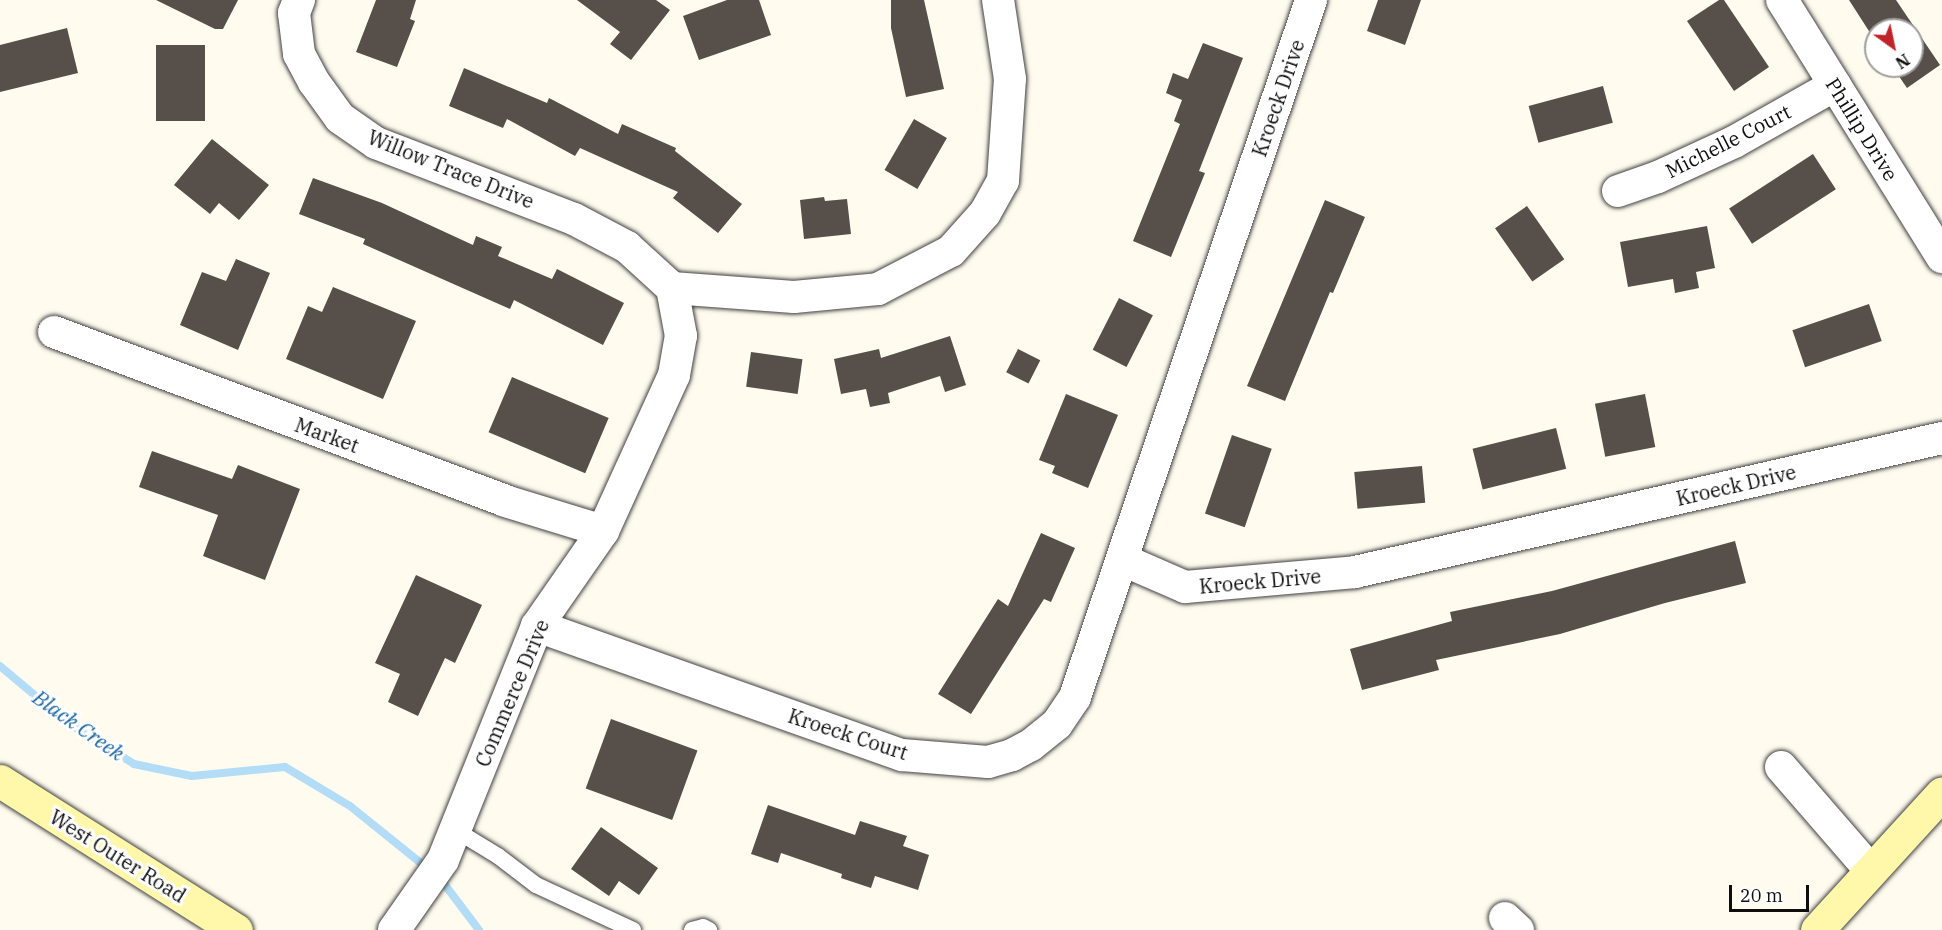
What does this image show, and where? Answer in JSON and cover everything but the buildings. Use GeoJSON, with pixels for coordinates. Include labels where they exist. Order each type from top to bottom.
{"type":"FeatureCollection","features":[{"type":"Feature","properties":{"kind":"street","name":"Willow Trace Drive"},"geometry":{"type":"LineString","coordinates":[[299,0],[294,13],[298,54],[314,82],[340,118],[376,143],[574,219],[627,247],[672,288]]}},
{"type":"Feature","properties":{"kind":"street"},"geometry":{"type":"LineString","coordinates":[[672,288],[794,297],[878,289],[951,251],[985,213],[1003,181],[1010,79],[998,0]]}},
{"type":"Feature","properties":{"kind":"street","name":"Kroeck Drive"},"geometry":{"type":"LineString","coordinates":[[1311,0],[1123,560],[1185,587],[1355,572],[1942,438]]}},
{"type":"Feature","properties":{"kind":"street","name":"Phillip Drive"},"geometry":{"type":"LineString","coordinates":[[1782,0],[1942,257]]}},
{"type":"Feature","properties":{"kind":"street","name":"Michelle Court"},"geometry":{"type":"LineString","coordinates":[[1618,191],[1658,177],[1734,142],[1835,85]]}},
{"type":"Feature","properties":{"kind":"street","name":"Commerce Drive"},"geometry":{"type":"LineString","coordinates":[[394,930],[443,860],[457,831],[501,712],[537,626],[603,531],[674,375],[681,336],[672,288]]}},
{"type":"Feature","properties":{"kind":"street","name":"Market"},"geometry":{"type":"LineString","coordinates":[[54,332],[505,501],[603,531]]}},
{"type":"Feature","properties":{"kind":"street","name":"Kroeck Court"},"geometry":{"type":"LineString","coordinates":[[537,626],[902,754],[988,762],[1022,750],[1057,724],[1075,698],[1123,560]]}},
{"type":"Feature","properties":{"kind":"street"},"geometry":{"type":"LineString","coordinates":[[1780,767],[1871,872]]}},
{"type":"Feature","properties":{"kind":"street","name":"West Outer Road"},"geometry":{"type":"LineString","coordinates":[[0,781],[236,930]]}},
{"type":"Feature","properties":{"kind":"street"},"geometry":{"type":"LineString","coordinates":[[1816,930],[1942,794]]}},
{"type":"Feature","properties":{"kind":"lane"},"geometry":{"type":"LineString","coordinates":[[457,831],[498,855],[536,885],[633,930]]}},
{"type":"Feature","properties":{"kind":"lane"},"geometry":{"type":"LineString","coordinates":[[692,930],[703,927],[709,930]]}},
{"type":"Feature","properties":{"kind":"waterway","name":"Black Creek"},"geometry":{"type":"LineString","coordinates":[[0,666],[68,723],[134,764],[192,776],[285,767],[350,806],[421,863]]}},
{"type":"Feature","properties":{"kind":"waterway","name":"Black Creek"},"geometry":{"type":"LineString","coordinates":[[445,885],[479,930]]}}]}
